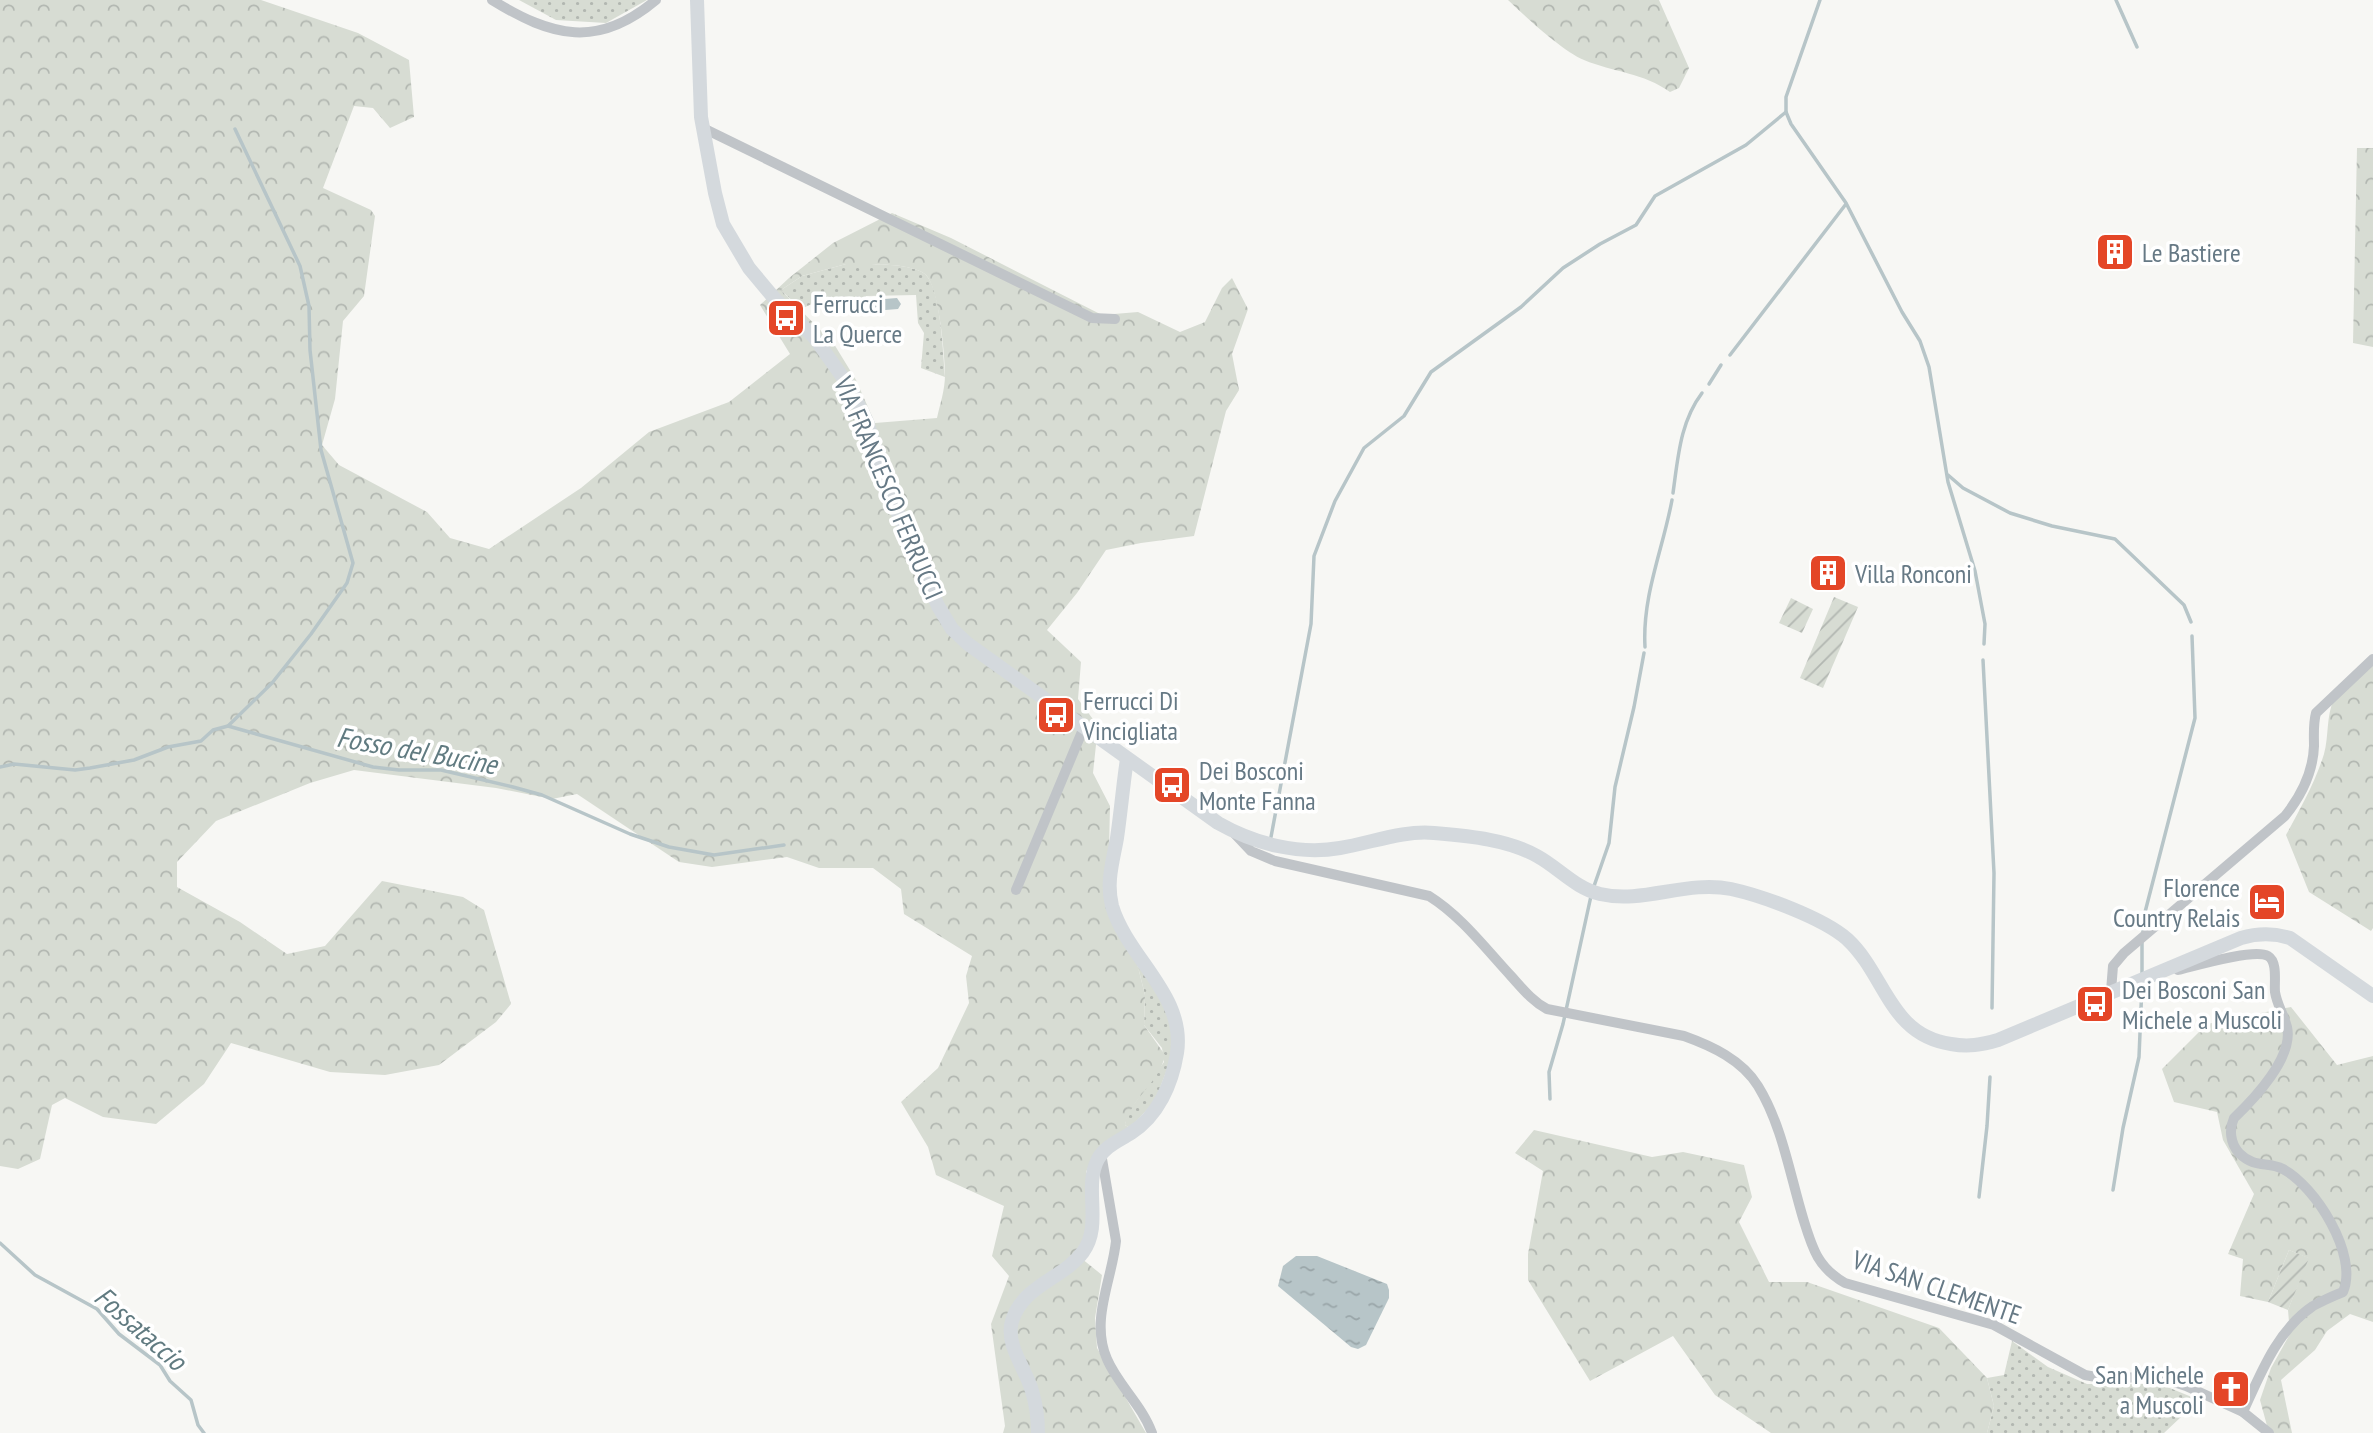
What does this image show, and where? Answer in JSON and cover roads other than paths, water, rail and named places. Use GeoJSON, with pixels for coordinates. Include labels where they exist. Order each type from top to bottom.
{"type":"FeatureCollection","features":[{"type":"Feature","properties":{"kind":"main road","name":"VIA FRANCESCO FERRUCCI"},"geometry":{"type":"LineString","coordinates":[[697,0],[703,128],[715,193],[729,237],[762,285],[814,337],[849,386],[867,422],[891,497],[944,617],[968,644],[1127,759],[1232,831],[1273,845],[1312,850],[1338,848],[1419,833],[1487,840],[1510,845],[1538,856],[1573,882],[1593,892],[1626,896],[1695,887],[1729,889],[1818,920],[1850,942],[1908,1025],[1942,1043],[1984,1045],[2111,991]]}},
{"type":"Feature","properties":{"kind":"main road"},"geometry":{"type":"LineString","coordinates":[[1038,1433],[1032,1392],[1011,1338],[1012,1320],[1034,1289],[1073,1262],[1088,1246],[1092,1233],[1094,1170],[1101,1153],[1139,1128],[1154,1112],[1167,1089],[1178,1049],[1178,1026],[1174,1011],[1130,946],[1110,896],[1110,877],[1127,759]]}},
{"type":"Feature","properties":{"kind":"main road"},"geometry":{"type":"LineString","coordinates":[[2111,991],[2241,938],[2259,934],[2280,935],[2303,946],[2373,996]]}},
{"type":"Feature","properties":{"kind":"street"},"geometry":{"type":"LineString","coordinates":[[492,0],[543,26],[577,34],[600,32],[612,27],[656,0]]}},
{"type":"Feature","properties":{"kind":"street"},"geometry":{"type":"LineString","coordinates":[[703,128],[1092,318],[1115,319]]}},
{"type":"Feature","properties":{"kind":"street"},"geometry":{"type":"LineString","coordinates":[[2111,991],[2113,966],[2143,936],[2285,816],[2298,800],[2309,774],[2316,713],[2373,659]]}},
{"type":"Feature","properties":{"kind":"street"},"geometry":{"type":"LineString","coordinates":[[1016,890],[1084,727]]}},
{"type":"Feature","properties":{"kind":"street","name":"VIA SAN CLEMENTE"},"geometry":{"type":"LineString","coordinates":[[1232,831],[1251,851],[1275,861],[1429,896],[1458,919],[1540,1005],[1565,1013],[1684,1035],[1706,1044],[1734,1061],[1757,1084],[1768,1105],[1813,1248],[1830,1275],[1845,1283],[1994,1325],[2085,1375],[2107,1379],[2155,1376],[2186,1386],[2243,1412],[2269,1433]]}},
{"type":"Feature","properties":{"kind":"street"},"geometry":{"type":"LineString","coordinates":[[2148,976],[2246,954],[2267,955],[2271,958],[2277,1002],[2287,1028],[2287,1042],[2277,1068],[2234,1118],[2231,1126],[2234,1146],[2259,1166],[2281,1168],[2295,1177],[2328,1217],[2341,1244],[2346,1286],[2343,1292],[2314,1305],[2285,1335],[2263,1370],[2243,1412]]}},
{"type":"Feature","properties":{"kind":"street"},"geometry":{"type":"LineString","coordinates":[[1101,1153],[1116,1241],[1101,1310],[1103,1348],[1107,1361],[1143,1414],[1152,1433]]}},
{"type":"Feature","properties":{"kind":"water"},"geometry":{"type":"Polygon","coordinates":[[[897,298],[901,304],[898,309],[873,311],[872,300],[897,298]]]}},
{"type":"Feature","properties":{"kind":"water"},"geometry":{"type":"Polygon","coordinates":[[[1296,1256],[1317,1256],[1387,1284],[1389,1298],[1366,1345],[1358,1349],[1351,1347],[1278,1286],[1283,1266],[1296,1256]]]}},
{"type":"Feature","properties":{"kind":"waterway"},"geometry":{"type":"LineString","coordinates":[[1820,0],[1786,97],[1786,112],[1791,124],[1846,203],[1902,312],[1920,341],[1929,367],[1948,482],[1975,571],[1985,624],[1984,644]]}},
{"type":"Feature","properties":{"kind":"waterway"},"geometry":{"type":"LineString","coordinates":[[2116,0],[2137,47]]}},
{"type":"Feature","properties":{"kind":"waterway"},"geometry":{"type":"LineString","coordinates":[[1271,837],[1311,624],[1314,556],[1335,501],[1364,448],[1404,416],[1431,372],[1521,307],[1563,268],[1636,225],[1655,196],[1746,145],[1786,112]]}},
{"type":"Feature","properties":{"kind":"waterway"},"geometry":{"type":"LineString","coordinates":[[228,726],[272,683],[311,634],[347,583],[353,563],[321,450],[310,350],[309,306],[300,266],[235,129]]}},
{"type":"Feature","properties":{"kind":"waterway"},"geometry":{"type":"LineString","coordinates":[[1730,355],[1846,204]]}},
{"type":"Feature","properties":{"kind":"waterway"},"geometry":{"type":"LineString","coordinates":[[1709,384],[1721,365]]}},
{"type":"Feature","properties":{"kind":"waterway"},"geometry":{"type":"LineString","coordinates":[[1673,493],[1684,428],[1702,393]]}},
{"type":"Feature","properties":{"kind":"waterway"},"geometry":{"type":"LineString","coordinates":[[1948,475],[1963,488],[2010,513],[2052,526],[2115,539],[2184,605],[2191,622]]}},
{"type":"Feature","properties":{"kind":"waterway"},"geometry":{"type":"LineString","coordinates":[[1645,647],[1650,591],[1672,500]]}},
{"type":"Feature","properties":{"kind":"waterway"},"geometry":{"type":"LineString","coordinates":[[2143,935],[2143,920],[2195,718],[2192,636]]}},
{"type":"Feature","properties":{"kind":"waterway"},"geometry":{"type":"LineString","coordinates":[[1593,889],[1609,843],[1615,787],[1644,653]]}},
{"type":"Feature","properties":{"kind":"waterway"},"geometry":{"type":"LineString","coordinates":[[1983,660],[1994,873],[1992,1008]]}},
{"type":"Feature","properties":{"kind":"waterway","name":"Fosso del Bucine"},"geometry":{"type":"LineString","coordinates":[[0,767],[14,764],[75,770],[90,768],[134,760],[168,747],[201,741],[213,730],[228,726],[373,767],[441,770],[513,787],[542,795],[630,834],[669,847],[714,855],[784,845]]}},
{"type":"Feature","properties":{"kind":"waterway"},"geometry":{"type":"LineString","coordinates":[[1550,1099],[1549,1072],[1563,1024],[1591,896]]}},
{"type":"Feature","properties":{"kind":"waterway"},"geometry":{"type":"LineString","coordinates":[[2142,943],[2142,974]]}},
{"type":"Feature","properties":{"kind":"waterway"},"geometry":{"type":"LineString","coordinates":[[2113,1190],[2139,1057],[2142,985]]}},
{"type":"Feature","properties":{"kind":"waterway"},"geometry":{"type":"LineString","coordinates":[[1979,1197],[1990,1077]]}},
{"type":"Feature","properties":{"kind":"waterway","name":"Fossataccio"},"geometry":{"type":"LineString","coordinates":[[0,1243],[35,1275],[97,1309],[119,1334],[160,1365],[170,1381],[191,1400],[198,1425],[204,1433]]}},
{"type":"Feature","properties":{"kind":"place","name":"Le Bastiere"},"geometry":{"type":"Point","coordinates":[2115,252]}},
{"type":"Feature","properties":{"kind":"place","name":"Ferrucci La Querce"},"geometry":{"type":"Point","coordinates":[786,318]}},
{"type":"Feature","properties":{"kind":"place","name":"Villa Ronconi"},"geometry":{"type":"Point","coordinates":[1828,573]}},
{"type":"Feature","properties":{"kind":"place","name":"Ferrucci Di Vincigliata"},"geometry":{"type":"Point","coordinates":[1056,715]}},
{"type":"Feature","properties":{"kind":"place","name":"Dei Bosconi Monte Fanna"},"geometry":{"type":"Point","coordinates":[1172,785]}},
{"type":"Feature","properties":{"kind":"place","name":"Florence Country Relais"},"geometry":{"type":"Point","coordinates":[2267,902]}},
{"type":"Feature","properties":{"kind":"place","name":"Dei Bosconi San Michele a Muscoli"},"geometry":{"type":"Point","coordinates":[2095,1004]}},
{"type":"Feature","properties":{"kind":"place","name":"San Michele a Muscoli"},"geometry":{"type":"Point","coordinates":[2231,1389]}}]}
